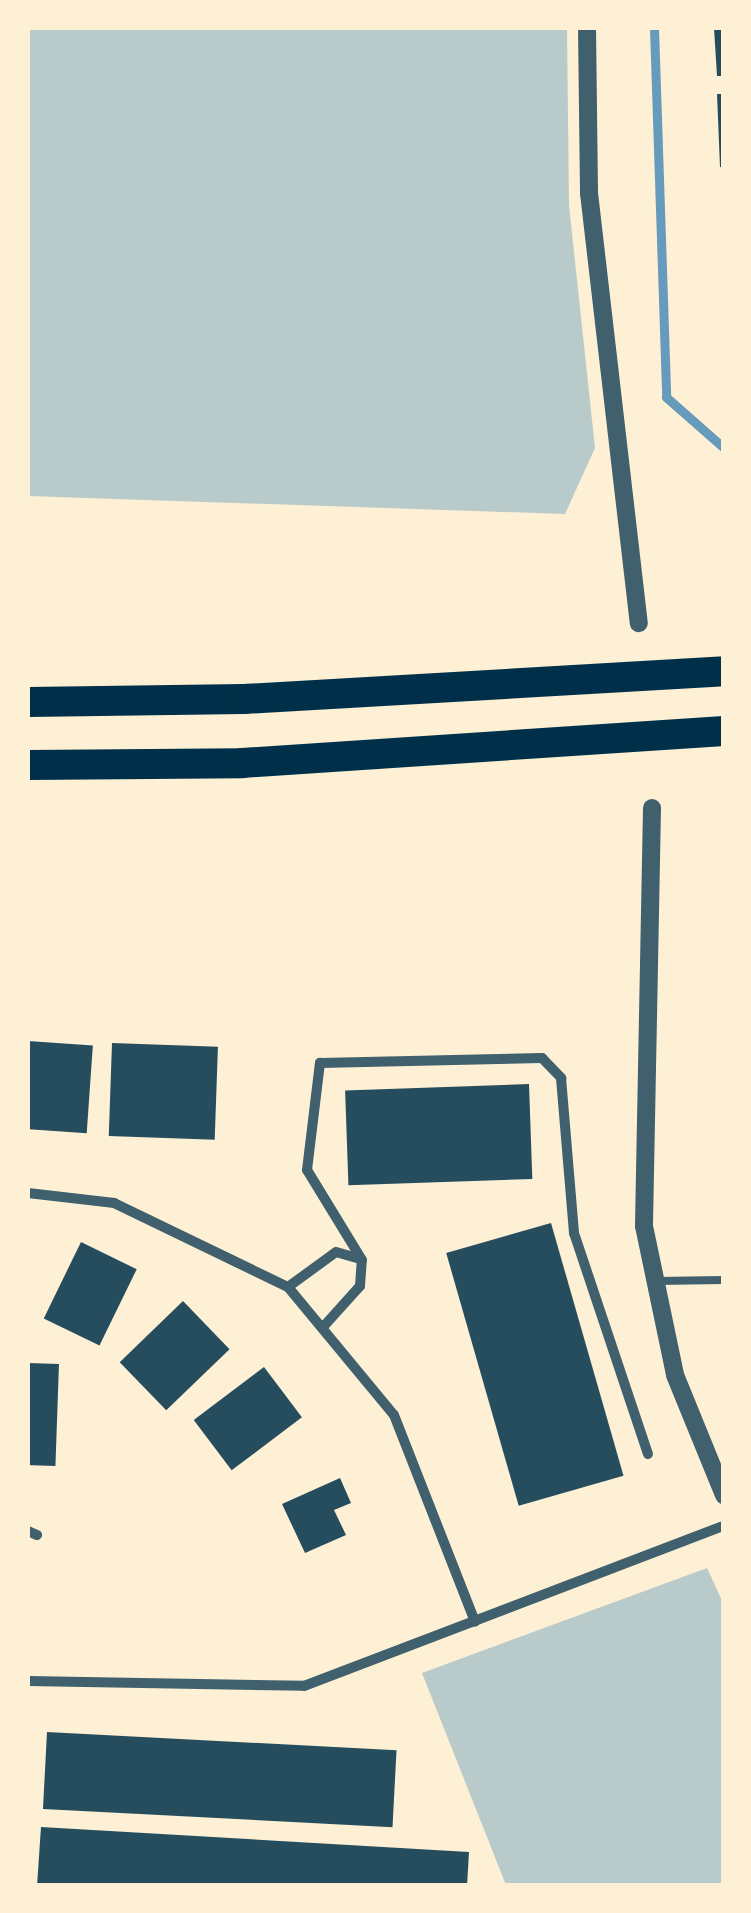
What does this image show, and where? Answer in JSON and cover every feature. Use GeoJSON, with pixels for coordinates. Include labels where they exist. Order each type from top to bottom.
{"type":"FeatureCollection","features":[{"type":"Feature","properties":{"kind":"highway"},"geometry":{"type":"LineString","coordinates":[[28,702],[244,699],[724,670]]}},
{"type":"Feature","properties":{"kind":"highway"},"geometry":{"type":"LineString","coordinates":[[28,765],[242,764],[724,731]]}},
{"type":"Feature","properties":{"kind":"street"},"geometry":{"type":"LineString","coordinates":[[587,28],[589,193],[639,623]]}},
{"type":"Feature","properties":{"kind":"street"},"geometry":{"type":"LineString","coordinates":[[652,808],[644,1226],[652,1281],[675,1375],[724,1494]]}},
{"type":"Feature","properties":{"kind":"street"},"geometry":{"type":"LineString","coordinates":[[324,1326],[360,1286],[362,1260],[307,1170],[320,1063],[542,1058],[553,1065],[574,1233],[648,1454]]}},
{"type":"Feature","properties":{"kind":"street"},"geometry":{"type":"LineString","coordinates":[[28,1193],[114,1202],[288,1287],[394,1415],[475,1622]]}},
{"type":"Feature","properties":{"kind":"street"},"geometry":{"type":"LineString","coordinates":[[288,1287],[336,1252],[362,1260]]}},
{"type":"Feature","properties":{"kind":"street"},"geometry":{"type":"LineString","coordinates":[[28,1682],[268,1692],[475,1622],[724,1526]]}},
{"type":"Feature","properties":{"kind":"lane"},"geometry":{"type":"LineString","coordinates":[[652,1281],[724,1280]]}},
{"type":"Feature","properties":{"kind":"shaded area"},"geometry":{"type":"Polygon","coordinates":[[[28,28],[567,28],[569,205],[595,448],[565,514],[28,496],[28,28]]]}},
{"type":"Feature","properties":{"kind":"shaded area"},"geometry":{"type":"Polygon","coordinates":[[[707,1568],[724,1605],[723,1885],[506,1885],[422,1673],[707,1568]]]}},
{"type":"Feature","properties":{"kind":"building"},"geometry":{"type":"Polygon","coordinates":[[[714,28],[724,28],[724,76],[717,76],[714,28]]]}},
{"type":"Feature","properties":{"kind":"building"},"geometry":{"type":"Polygon","coordinates":[[[717,94],[724,94],[724,167],[720,167],[717,94]]]}},
{"type":"Feature","properties":{"kind":"building"},"geometry":{"type":"Polygon","coordinates":[[[28,1041],[93,1046],[87,1133],[28,1129],[28,1041]]]}},
{"type":"Feature","properties":{"kind":"building"},"geometry":{"type":"Polygon","coordinates":[[[112,1043],[218,1047],[215,1140],[109,1136],[112,1043]]]}},
{"type":"Feature","properties":{"kind":"building"},"geometry":{"type":"Polygon","coordinates":[[[529,1084],[532,1179],[348,1185],[345,1090],[529,1084]]]}},
{"type":"Feature","properties":{"kind":"building"},"geometry":{"type":"Polygon","coordinates":[[[551,1223],[623,1476],[519,1506],[446,1253],[551,1223]]]}},
{"type":"Feature","properties":{"kind":"building"},"geometry":{"type":"Polygon","coordinates":[[[81,1242],[137,1269],[99,1346],[44,1318],[81,1242]]]}},
{"type":"Feature","properties":{"kind":"building"},"geometry":{"type":"Polygon","coordinates":[[[183,1301],[230,1349],[166,1410],[120,1362],[183,1301]]]}},
{"type":"Feature","properties":{"kind":"building"},"geometry":{"type":"Polygon","coordinates":[[[28,1363],[59,1364],[55,1466],[28,1465],[28,1363]]]}},
{"type":"Feature","properties":{"kind":"building"},"geometry":{"type":"Polygon","coordinates":[[[264,1367],[302,1417],[232,1470],[194,1420],[264,1367]]]}},
{"type":"Feature","properties":{"kind":"building"},"geometry":{"type":"Polygon","coordinates":[[[340,1478],[351,1503],[334,1510],[346,1535],[305,1553],[282,1504],[340,1478]]]}},
{"type":"Feature","properties":{"kind":"building"},"geometry":{"type":"Polygon","coordinates":[[[47,1732],[397,1750],[392,1827],[43,1809],[47,1732]]]}},
{"type":"Feature","properties":{"kind":"building"},"geometry":{"type":"Polygon","coordinates":[[[41,1827],[469,1852],[467,1886],[37,1886],[41,1827]]]}},
{"type":"Feature","properties":{"kind":"waterway"},"geometry":{"type":"LineString","coordinates":[[654,28],[666,397],[724,448]]}}]}
